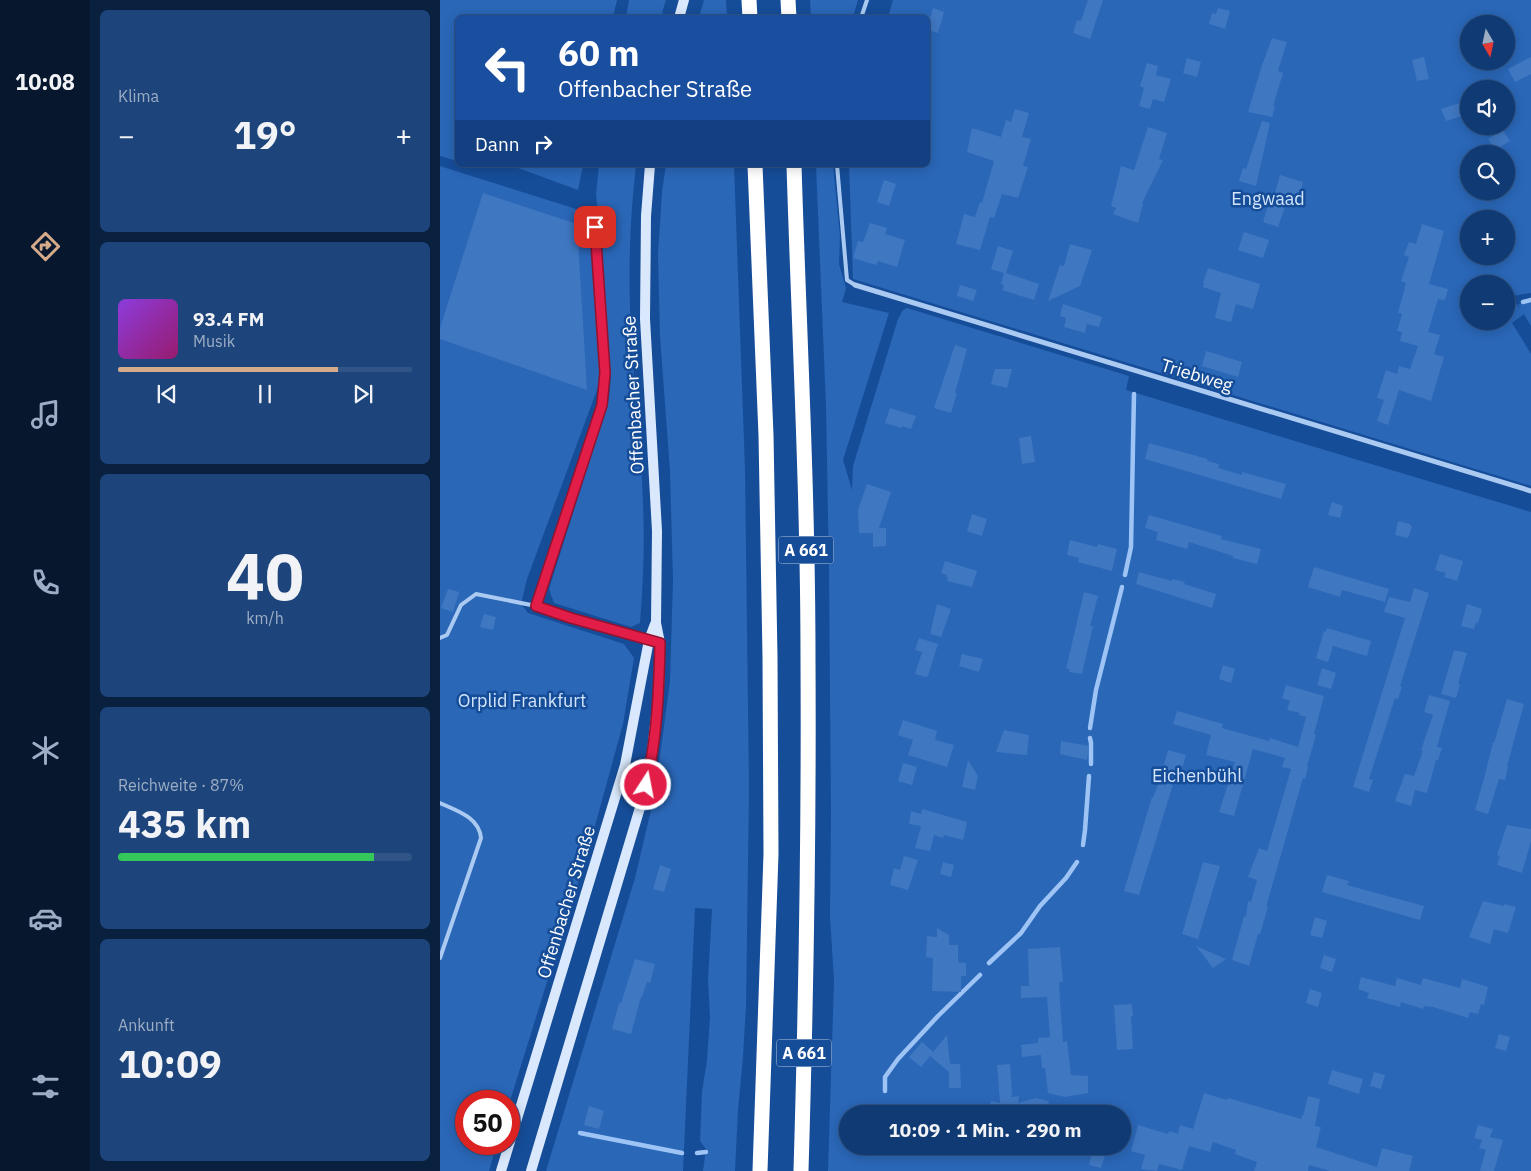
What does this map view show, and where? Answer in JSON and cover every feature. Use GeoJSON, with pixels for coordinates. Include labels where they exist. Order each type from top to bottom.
{"type":"FeatureCollection","features":[{"type":"Feature","properties":{"kind":"highway"},"geometry":{"type":"LineString","coordinates":[[749,0],[750,15]]}},
{"type":"Feature","properties":{"kind":"highway"},"geometry":{"type":"LineString","coordinates":[[788,0],[789,15]]}},
{"type":"Feature","properties":{"kind":"highway","name":"A 661"},"geometry":{"type":"LineString","coordinates":[[755,167],[766,435],[771,854],[760,1171]]}},
{"type":"Feature","properties":{"kind":"highway","name":"A 661"},"geometry":{"type":"LineString","coordinates":[[794,167],[808,658],[807,935],[801,1171]]}},
{"type":"Feature","properties":{"kind":"main road"},"geometry":{"type":"LineString","coordinates":[[680,15],[684,0]]}},
{"type":"Feature","properties":{"kind":"main road","name":"Offenbacher Straße"},"geometry":{"type":"LineString","coordinates":[[530,1171],[650,769],[659,688],[660,643],[656,623],[658,530],[645,319],[646,225],[650,167]]}},
{"type":"Feature","properties":{"kind":"main road","name":"Offenbacher Straße"},"geometry":{"type":"LineString","coordinates":[[501,1171],[625,765],[649,640],[656,623]]}},
{"type":"Feature","properties":{"kind":"street","name":"Triebweg"},"geometry":{"type":"LineString","coordinates":[[855,286],[1531,491]]}},
{"type":"Feature","properties":{"kind":"lane"},"geometry":{"type":"LineString","coordinates":[[863,15],[867,0]]}},
{"type":"Feature","properties":{"kind":"lane"},"geometry":{"type":"LineString","coordinates":[[837,167],[847,280],[855,286]]}},
{"type":"Feature","properties":{"kind":"lane","name":"Offenbacher Straße"},"geometry":{"type":"LineString","coordinates":[[536,606],[602,405],[605,373],[593,212]]}},
{"type":"Feature","properties":{"kind":"lane"},"geometry":{"type":"LineString","coordinates":[[440,638],[447,635],[461,605],[476,594],[536,606],[660,643]]}},
{"type":"Feature","properties":{"kind":"lane"},"geometry":{"type":"LineString","coordinates":[[440,803],[474,820],[480,830],[481,838],[440,958]]}},
{"type":"Feature","properties":{"kind":"green space"},"geometry":{"type":"Polygon","coordinates":[[[440,0],[617,0],[613,15],[455,15],[455,160],[440,156],[440,0]]]}},
{"type":"Feature","properties":{"kind":"green space"},"geometry":{"type":"Polygon","coordinates":[[[629,0],[666,0],[662,13],[667,15],[626,15],[629,0]]]}},
{"type":"Feature","properties":{"kind":"green space"},"geometry":{"type":"Polygon","coordinates":[[[704,0],[726,0],[727,15],[700,15],[704,0]]]}},
{"type":"Feature","properties":{"kind":"green space"},"geometry":{"type":"Polygon","coordinates":[[[810,0],[858,0],[854,15],[811,15],[810,0]]]}},
{"type":"Feature","properties":{"kind":"green space","name":"Engwaad"},"geometry":{"type":"Polygon","coordinates":[[[893,0],[1531,0],[1531,293],[1515,295],[1515,275],[1460,275],[1460,330],[1515,330],[1515,328],[1531,354],[1531,486],[853,279],[849,167],[930,167],[930,15],[889,15],[893,0]]]}},
{"type":"Feature","properties":{"kind":"green space","name":"Orplid Frankfurt"},"geometry":{"type":"Polygon","coordinates":[[[440,166],[576,209],[585,215],[590,223],[601,379],[527,579],[521,604],[528,613],[624,644],[634,658],[623,724],[590,844],[513,1090],[455,1090],[455,1155],[494,1155],[489,1171],[440,1171],[440,166]]]}},
{"type":"Feature","properties":{"kind":"green space"},"geometry":{"type":"Polygon","coordinates":[[[515,167],[583,167],[578,190],[515,167]]]}},
{"type":"Feature","properties":{"kind":"green space"},"geometry":{"type":"Polygon","coordinates":[[[599,167],[636,167],[630,240],[631,340],[640,453],[644,549],[640,623],[631,627],[554,603],[549,589],[609,399],[611,376],[596,194],[599,167]]]}},
{"type":"Feature","properties":{"kind":"green space"},"geometry":{"type":"Polygon","coordinates":[[[666,167],[734,167],[745,469],[749,789],[746,1006],[735,1171],[703,1171],[706,1149],[700,1141],[702,1092],[707,1060],[710,1017],[708,981],[712,909],[695,908],[683,1171],[546,1171],[635,878],[655,793],[670,681],[673,580],[670,471],[660,336],[658,255],[662,192],[666,167]]]}},
{"type":"Feature","properties":{"kind":"green space","name":"Eichenbühl"},"geometry":{"type":"Polygon","coordinates":[[[816,167],[833,167],[840,236],[839,264],[846,288],[842,302],[889,313],[843,460],[852,490],[853,466],[898,319],[903,310],[907,308],[1129,376],[1126,390],[1531,512],[1531,1171],[828,1171],[834,981],[830,916],[831,814],[826,406],[816,167]]]}},
{"type":"Feature","properties":{"kind":"green space","name":"Engwaad"},"geometry":{"type":"Polygon","coordinates":[[[1515,302],[1520,309],[1518,304],[1531,302],[1531,326],[1524,314],[1515,321],[1515,302]]]}},
{"type":"Feature","properties":{"kind":"building"},"geometry":{"type":"Polygon","coordinates":[[[1088,0],[1103,0],[1090,39],[1073,33],[1077,20],[1081,21],[1088,0]]]}},
{"type":"Feature","properties":{"kind":"building"},"geometry":{"type":"Polygon","coordinates":[[[933,8],[944,12],[938,33],[930,31],[930,18],[933,8]]]}},
{"type":"Feature","properties":{"kind":"building"},"geometry":{"type":"Polygon","coordinates":[[[1218,8],[1230,11],[1225,29],[1209,24],[1212,13],[1216,14],[1218,8]]]}},
{"type":"Feature","properties":{"kind":"building"},"geometry":{"type":"Polygon","coordinates":[[[1272,38],[1287,42],[1278,71],[1283,73],[1273,106],[1275,106],[1272,117],[1248,112],[1272,38]]]}},
{"type":"Feature","properties":{"kind":"building"},"geometry":{"type":"Polygon","coordinates":[[[1424,57],[1429,79],[1417,81],[1412,60],[1424,57]]]}},
{"type":"Feature","properties":{"kind":"building"},"geometry":{"type":"Polygon","coordinates":[[[1531,57],[1531,74],[1515,82],[1509,70],[1515,70],[1515,65],[1531,57]]]}},
{"type":"Feature","properties":{"kind":"building"},"geometry":{"type":"Polygon","coordinates":[[[1187,58],[1201,62],[1197,77],[1183,73],[1187,58]]]}},
{"type":"Feature","properties":{"kind":"building"},"geometry":{"type":"Polygon","coordinates":[[[1147,63],[1158,66],[1156,75],[1171,79],[1164,102],[1153,99],[1150,109],[1139,106],[1144,88],[1140,86],[1147,63]]]}},
{"type":"Feature","properties":{"kind":"building"},"geometry":{"type":"Polygon","coordinates":[[[1460,103],[1460,117],[1446,121],[1441,109],[1460,103]]]}},
{"type":"Feature","properties":{"kind":"building"},"geometry":{"type":"Polygon","coordinates":[[[1015,109],[1029,113],[1022,137],[1031,139],[1023,166],[1028,167],[1018,198],[1002,194],[994,218],[990,217],[980,250],[956,244],[964,214],[975,217],[980,202],[982,203],[994,161],[967,152],[972,128],[1001,137],[1006,120],[1011,122],[1015,109]]]}},
{"type":"Feature","properties":{"kind":"building"},"geometry":{"type":"Polygon","coordinates":[[[1262,121],[1270,123],[1256,186],[1239,181],[1243,168],[1246,169],[1262,121]]]}},
{"type":"Feature","properties":{"kind":"building"},"geometry":{"type":"Polygon","coordinates":[[[1148,127],[1167,133],[1159,159],[1163,160],[1142,203],[1138,223],[1113,214],[1116,208],[1111,206],[1121,166],[1134,170],[1148,127]]]}},
{"type":"Feature","properties":{"kind":"building"},"geometry":{"type":"Polygon","coordinates":[[[1495,135],[1506,135],[1510,141],[1503,145],[1492,145],[1488,139],[1495,135]]]}},
{"type":"Feature","properties":{"kind":"building"},"geometry":{"type":"Polygon","coordinates":[[[1280,175],[1303,182],[1299,198],[1289,195],[1278,227],[1263,222],[1268,206],[1271,207],[1280,175]]]}},
{"type":"Feature","properties":{"kind":"building"},"geometry":{"type":"Polygon","coordinates":[[[884,180],[896,184],[889,206],[877,202],[884,180]]]}},
{"type":"Feature","properties":{"kind":"building"},"geometry":{"type":"Polygon","coordinates":[[[483,193],[577,224],[587,390],[440,339],[440,328],[483,193]]]}},
{"type":"Feature","properties":{"kind":"building"},"geometry":{"type":"Polygon","coordinates":[[[870,223],[887,228],[885,234],[905,240],[897,267],[878,261],[876,265],[853,258],[858,241],[863,242],[870,223]]]}},
{"type":"Feature","properties":{"kind":"building"},"geometry":{"type":"Polygon","coordinates":[[[1422,224],[1444,231],[1429,284],[1448,289],[1445,300],[1438,299],[1428,332],[1440,335],[1434,354],[1444,357],[1431,401],[1399,390],[1388,425],[1377,421],[1384,400],[1377,398],[1386,370],[1397,374],[1399,366],[1410,369],[1418,346],[1400,341],[1402,332],[1397,331],[1402,314],[1398,313],[1406,283],[1401,281],[1409,257],[1404,255],[1409,242],[1416,244],[1422,224]]]}},
{"type":"Feature","properties":{"kind":"building"},"geometry":{"type":"Polygon","coordinates":[[[1244,232],[1269,240],[1263,258],[1238,250],[1244,232]]]}},
{"type":"Feature","properties":{"kind":"building"},"geometry":{"type":"Polygon","coordinates":[[[1070,244],[1092,250],[1080,286],[1048,301],[1060,265],[1064,266],[1070,244]]]}},
{"type":"Feature","properties":{"kind":"building"},"geometry":{"type":"Polygon","coordinates":[[[998,246],[1013,251],[1006,273],[1039,284],[1034,300],[1002,290],[1004,285],[1001,284],[1004,273],[991,269],[998,246]]]}},
{"type":"Feature","properties":{"kind":"building"},"geometry":{"type":"Polygon","coordinates":[[[1208,268],[1260,284],[1253,309],[1236,304],[1231,322],[1215,318],[1221,293],[1203,287],[1208,268]]]}},
{"type":"Feature","properties":{"kind":"building"},"geometry":{"type":"Polygon","coordinates":[[[960,285],[977,290],[973,301],[957,296],[960,285]]]}},
{"type":"Feature","properties":{"kind":"building"},"geometry":{"type":"Polygon","coordinates":[[[1063,304],[1102,317],[1099,327],[1087,324],[1085,333],[1064,327],[1066,318],[1060,316],[1063,304]]]}},
{"type":"Feature","properties":{"kind":"building"},"geometry":{"type":"Polygon","coordinates":[[[955,345],[967,349],[951,413],[934,408],[955,345]]]}},
{"type":"Feature","properties":{"kind":"building"},"geometry":{"type":"Polygon","coordinates":[[[1206,351],[1242,362],[1238,377],[1202,366],[1206,351]]]}},
{"type":"Feature","properties":{"kind":"building"},"geometry":{"type":"Polygon","coordinates":[[[995,369],[1012,369],[1007,388],[991,384],[995,369]]]}},
{"type":"Feature","properties":{"kind":"building"},"geometry":{"type":"Polygon","coordinates":[[[890,408],[916,416],[911,429],[885,423],[890,408]]]}},
{"type":"Feature","properties":{"kind":"building"},"geometry":{"type":"Polygon","coordinates":[[[1031,436],[1035,462],[1022,464],[1019,438],[1031,436]]]}},
{"type":"Feature","properties":{"kind":"building"},"geometry":{"type":"Polygon","coordinates":[[[1149,443],[1208,459],[1207,461],[1219,464],[1218,468],[1242,475],[1242,472],[1286,484],[1281,499],[1145,459],[1149,443]]]}},
{"type":"Feature","properties":{"kind":"building"},"geometry":{"type":"Polygon","coordinates":[[[867,484],[891,492],[879,528],[886,528],[886,546],[873,547],[873,533],[859,533],[858,510],[867,484]]]}},
{"type":"Feature","properties":{"kind":"building"},"geometry":{"type":"Polygon","coordinates":[[[1332,502],[1343,506],[1340,518],[1328,515],[1332,502]]]}},
{"type":"Feature","properties":{"kind":"building"},"geometry":{"type":"Polygon","coordinates":[[[972,514],[987,519],[982,536],[967,531],[972,514]]]}},
{"type":"Feature","properties":{"kind":"building"},"geometry":{"type":"Polygon","coordinates":[[[1149,515],[1222,536],[1221,539],[1261,549],[1257,564],[1233,558],[1233,556],[1189,542],[1187,549],[1156,540],[1158,532],[1145,528],[1149,515]]]}},
{"type":"Feature","properties":{"kind":"building"},"geometry":{"type":"Polygon","coordinates":[[[1398,521],[1410,524],[1412,527],[1408,538],[1395,535],[1398,521]]]}},
{"type":"Feature","properties":{"kind":"building"},"geometry":{"type":"Polygon","coordinates":[[[1070,540],[1097,547],[1098,544],[1117,549],[1112,571],[1078,562],[1079,558],[1067,555],[1070,540]]]}},
{"type":"Feature","properties":{"kind":"building"},"geometry":{"type":"Polygon","coordinates":[[[1440,554],[1463,561],[1457,581],[1444,577],[1446,573],[1435,570],[1440,554]]]}},
{"type":"Feature","properties":{"kind":"building"},"geometry":{"type":"Polygon","coordinates":[[[945,561],[977,571],[972,587],[947,581],[947,575],[941,573],[945,561]]]}},
{"type":"Feature","properties":{"kind":"building"},"geometry":{"type":"Polygon","coordinates":[[[1314,567],[1389,589],[1385,602],[1342,590],[1340,597],[1308,587],[1314,567]]]}},
{"type":"Feature","properties":{"kind":"building"},"geometry":{"type":"Polygon","coordinates":[[[1139,572],[1172,581],[1172,579],[1185,582],[1184,584],[1216,594],[1212,608],[1136,584],[1139,572]]]}},
{"type":"Feature","properties":{"kind":"building"},"geometry":{"type":"Polygon","coordinates":[[[1414,588],[1429,593],[1400,686],[1402,687],[1398,699],[1395,698],[1369,779],[1373,780],[1369,792],[1353,787],[1405,618],[1384,612],[1389,597],[1410,602],[1414,588]]]}},
{"type":"Feature","properties":{"kind":"building"},"geometry":{"type":"Polygon","coordinates":[[[448,589],[459,592],[453,612],[441,608],[448,589]]]}},
{"type":"Feature","properties":{"kind":"building"},"geometry":{"type":"Polygon","coordinates":[[[1084,592],[1098,596],[1090,626],[1093,626],[1082,674],[1069,672],[1070,669],[1066,669],[1084,592]]]}},
{"type":"Feature","properties":{"kind":"building"},"geometry":{"type":"Polygon","coordinates":[[[937,604],[951,609],[941,637],[930,634],[937,604]]]}},
{"type":"Feature","properties":{"kind":"building"},"geometry":{"type":"Polygon","coordinates":[[[1467,604],[1482,609],[1474,629],[1461,626],[1467,604]]]}},
{"type":"Feature","properties":{"kind":"building"},"geometry":{"type":"Polygon","coordinates":[[[484,614],[496,617],[493,630],[480,627],[484,614]]]}},
{"type":"Feature","properties":{"kind":"building"},"geometry":{"type":"Polygon","coordinates":[[[1327,628],[1371,641],[1367,656],[1333,646],[1328,662],[1316,658],[1324,631],[1326,632],[1327,628]]]}},
{"type":"Feature","properties":{"kind":"building"},"geometry":{"type":"Polygon","coordinates":[[[919,638],[938,644],[928,676],[926,677],[915,674],[922,652],[915,650],[919,638]]]}},
{"type":"Feature","properties":{"kind":"building"},"geometry":{"type":"Polygon","coordinates":[[[1454,650],[1467,653],[1456,698],[1441,694],[1454,650]]]}},
{"type":"Feature","properties":{"kind":"building"},"geometry":{"type":"Polygon","coordinates":[[[962,654],[983,659],[979,672],[959,666],[962,654]]]}},
{"type":"Feature","properties":{"kind":"building"},"geometry":{"type":"Polygon","coordinates":[[[1223,665],[1235,669],[1231,683],[1219,679],[1223,665]]]}},
{"type":"Feature","properties":{"kind":"building"},"geometry":{"type":"Polygon","coordinates":[[[1322,668],[1336,673],[1331,689],[1317,685],[1322,668]]]}},
{"type":"Feature","properties":{"kind":"building"},"geometry":{"type":"Polygon","coordinates":[[[1286,685],[1324,696],[1305,779],[1303,778],[1266,907],[1268,907],[1249,966],[1232,960],[1244,916],[1246,917],[1248,901],[1251,902],[1257,880],[1248,877],[1259,848],[1267,851],[1291,769],[1282,767],[1285,758],[1253,749],[1234,816],[1219,812],[1235,762],[1206,755],[1211,735],[1173,724],[1177,711],[1223,724],[1222,728],[1269,741],[1270,738],[1298,747],[1306,717],[1299,715],[1300,713],[1287,710],[1290,701],[1282,698],[1286,685]]]}},
{"type":"Feature","properties":{"kind":"building"},"geometry":{"type":"Polygon","coordinates":[[[1429,695],[1450,701],[1437,747],[1442,748],[1438,760],[1436,760],[1427,793],[1415,790],[1411,806],[1395,801],[1405,774],[1414,776],[1423,751],[1421,750],[1433,715],[1424,712],[1429,695]]]}},
{"type":"Feature","properties":{"kind":"building"},"geometry":{"type":"Polygon","coordinates":[[[1507,699],[1524,704],[1505,780],[1499,779],[1488,814],[1475,810],[1493,742],[1507,699]]]}},
{"type":"Feature","properties":{"kind":"building"},"geometry":{"type":"Polygon","coordinates":[[[903,720],[937,731],[935,740],[954,745],[947,767],[908,755],[913,740],[898,735],[903,720]]]}},
{"type":"Feature","properties":{"kind":"building"},"geometry":{"type":"Polygon","coordinates":[[[1004,730],[1029,735],[1027,755],[996,752],[1004,730]]]}},
{"type":"Feature","properties":{"kind":"building"},"geometry":{"type":"Polygon","coordinates":[[[1061,741],[1089,746],[1087,760],[1060,754],[1061,741]]]}},
{"type":"Feature","properties":{"kind":"building"},"geometry":{"type":"Polygon","coordinates":[[[1168,750],[1186,755],[1183,766],[1179,765],[1139,895],[1124,891],[1168,750]]]}},
{"type":"Feature","properties":{"kind":"building"},"geometry":{"type":"Polygon","coordinates":[[[968,760],[978,776],[975,790],[962,787],[968,760]]]}},
{"type":"Feature","properties":{"kind":"building"},"geometry":{"type":"Polygon","coordinates":[[[903,763],[917,767],[912,785],[898,781],[903,763]]]}},
{"type":"Feature","properties":{"kind":"building"},"geometry":{"type":"Polygon","coordinates":[[[922,809],[967,822],[963,840],[944,835],[943,838],[934,835],[930,851],[915,848],[921,826],[909,824],[911,811],[921,814],[922,809]]]}},
{"type":"Feature","properties":{"kind":"building"},"geometry":{"type":"Polygon","coordinates":[[[1507,825],[1531,829],[1531,841],[1522,873],[1497,865],[1500,856],[1497,855],[1507,825]]]}},
{"type":"Feature","properties":{"kind":"building"},"geometry":{"type":"Polygon","coordinates":[[[904,856],[918,860],[908,890],[890,885],[894,868],[900,870],[904,856]]]}},
{"type":"Feature","properties":{"kind":"building"},"geometry":{"type":"Polygon","coordinates":[[[943,862],[954,865],[951,877],[940,874],[943,862]]]}},
{"type":"Feature","properties":{"kind":"building"},"geometry":{"type":"Polygon","coordinates":[[[1203,862],[1220,866],[1198,939],[1182,934],[1203,862]]]}},
{"type":"Feature","properties":{"kind":"building"},"geometry":{"type":"Polygon","coordinates":[[[660,865],[671,869],[664,892],[653,889],[660,865]]]}},
{"type":"Feature","properties":{"kind":"building"},"geometry":{"type":"Polygon","coordinates":[[[1327,875],[1349,881],[1347,885],[1424,906],[1420,920],[1322,892],[1327,875]]]}},
{"type":"Feature","properties":{"kind":"building"},"geometry":{"type":"Polygon","coordinates":[[[1483,901],[1516,907],[1508,933],[1494,929],[1490,944],[1469,937],[1483,901]]]}},
{"type":"Feature","properties":{"kind":"building"},"geometry":{"type":"Polygon","coordinates":[[[1315,917],[1327,921],[1322,938],[1310,935],[1315,917]]]}},
{"type":"Feature","properties":{"kind":"building"},"geometry":{"type":"Polygon","coordinates":[[[937,928],[949,935],[949,945],[958,945],[958,962],[966,963],[966,976],[961,976],[961,992],[932,991],[933,958],[926,957],[927,936],[937,937],[937,928]]]}},
{"type":"Feature","properties":{"kind":"building"},"geometry":{"type":"Polygon","coordinates":[[[1196,946],[1226,959],[1213,968],[1196,946]]]}},
{"type":"Feature","properties":{"kind":"building"},"geometry":{"type":"Polygon","coordinates":[[[1060,947],[1063,982],[1059,982],[1063,1042],[1067,1041],[1071,1075],[1088,1076],[1088,1093],[1065,1097],[1048,1093],[1045,1068],[1042,1068],[1041,1055],[1022,1057],[1021,1045],[1038,1043],[1038,1038],[1050,1037],[1047,997],[1021,998],[1021,986],[1029,986],[1028,949],[1060,947]]]}},
{"type":"Feature","properties":{"kind":"building"},"geometry":{"type":"Polygon","coordinates":[[[1324,955],[1336,959],[1332,972],[1320,968],[1324,955]]]}},
{"type":"Feature","properties":{"kind":"building"},"geometry":{"type":"Polygon","coordinates":[[[635,959],[655,964],[650,983],[647,982],[641,997],[631,1034],[612,1029],[635,959]]]}},
{"type":"Feature","properties":{"kind":"building"},"geometry":{"type":"Polygon","coordinates":[[[1361,977],[1395,986],[1397,978],[1421,985],[1423,978],[1460,988],[1462,979],[1488,987],[1484,1005],[1481,1004],[1478,1014],[1470,1012],[1468,1018],[1433,1007],[1424,1006],[1423,1009],[1401,1002],[1400,1007],[1367,998],[1369,993],[1358,989],[1361,977]]]}},
{"type":"Feature","properties":{"kind":"building"},"geometry":{"type":"Polygon","coordinates":[[[1310,989],[1322,993],[1318,1007],[1306,1003],[1310,989]]]}},
{"type":"Feature","properties":{"kind":"building"},"geometry":{"type":"Polygon","coordinates":[[[1132,1004],[1133,1049],[1117,1050],[1114,1005],[1132,1004]]]}},
{"type":"Feature","properties":{"kind":"building"},"geometry":{"type":"Polygon","coordinates":[[[1499,1034],[1510,1037],[1506,1051],[1495,1048],[1499,1034]]]}},
{"type":"Feature","properties":{"kind":"building"},"geometry":{"type":"Polygon","coordinates":[[[947,1035],[950,1064],[960,1064],[961,1088],[949,1088],[949,1072],[930,1056],[921,1067],[909,1057],[922,1042],[933,1052],[947,1035]]]}},
{"type":"Feature","properties":{"kind":"building"},"geometry":{"type":"Polygon","coordinates":[[[1010,1064],[1011,1097],[1019,1096],[1018,1103],[1036,1098],[1049,1101],[1048,1105],[990,1105],[991,1101],[1000,1103],[997,1065],[1010,1064]]]}},
{"type":"Feature","properties":{"kind":"building"},"geometry":{"type":"Polygon","coordinates":[[[1332,1070],[1363,1079],[1359,1094],[1328,1084],[1332,1070]]]}},
{"type":"Feature","properties":{"kind":"building"},"geometry":{"type":"Polygon","coordinates":[[[1374,1072],[1385,1075],[1381,1089],[1370,1086],[1374,1072]]]}},
{"type":"Feature","properties":{"kind":"building"},"geometry":{"type":"Polygon","coordinates":[[[1204,1093],[1301,1119],[1308,1096],[1320,1099],[1315,1126],[1321,1127],[1316,1147],[1377,1167],[1382,1148],[1413,1156],[1409,1171],[1330,1171],[1309,1165],[1308,1171],[1254,1171],[1257,1162],[1235,1154],[1236,1150],[1213,1142],[1210,1152],[1189,1146],[1182,1170],[1159,1164],[1157,1171],[1141,1169],[1145,1155],[1131,1151],[1138,1125],[1168,1134],[1169,1131],[1178,1134],[1180,1125],[1193,1129],[1204,1093]]]}},
{"type":"Feature","properties":{"kind":"building"},"geometry":{"type":"Polygon","coordinates":[[[589,1106],[604,1111],[599,1129],[584,1125],[589,1106]]]}},
{"type":"Feature","properties":{"kind":"building"},"geometry":{"type":"Polygon","coordinates":[[[1478,1125],[1493,1129],[1490,1137],[1503,1140],[1494,1171],[1480,1171],[1486,1150],[1479,1148],[1482,1140],[1474,1138],[1478,1125]]]}},
{"type":"Feature","properties":{"kind":"building"},"geometry":{"type":"Polygon","coordinates":[[[1091,1155],[1105,1155],[1101,1168],[1089,1165],[1091,1155]]]}},
{"type":"Feature","properties":{"kind":"waterway"},"geometry":{"type":"LineString","coordinates":[[1523,302],[1531,300]]}},
{"type":"Feature","properties":{"kind":"waterway"},"geometry":{"type":"LineString","coordinates":[[1125,575],[1131,547],[1134,394]]}},
{"type":"Feature","properties":{"kind":"waterway"},"geometry":{"type":"LineString","coordinates":[[1090,728],[1096,690],[1122,587]]}},
{"type":"Feature","properties":{"kind":"waterway"},"geometry":{"type":"LineString","coordinates":[[1090,738],[1091,764]]}},
{"type":"Feature","properties":{"kind":"waterway"},"geometry":{"type":"LineString","coordinates":[[1083,845],[1089,776]]}},
{"type":"Feature","properties":{"kind":"waterway"},"geometry":{"type":"LineString","coordinates":[[989,963],[1021,933],[1040,906],[1066,878],[1077,862]]}},
{"type":"Feature","properties":{"kind":"waterway"},"geometry":{"type":"LineString","coordinates":[[885,1091],[885,1077],[898,1059],[980,975]]}},
{"type":"Feature","properties":{"kind":"waterway"},"geometry":{"type":"LineString","coordinates":[[580,1133],[682,1153]]}},
{"type":"Feature","properties":{"kind":"waterway"},"geometry":{"type":"LineString","coordinates":[[697,1153],[706,1152]]}},
{"type":"Feature","properties":{"kind":"route"},"geometry":{"type":"LineString","coordinates":[[595,227],[605,373],[602,405],[536,606],[660,643],[659,688],[650,769],[646,785]]}}]}
